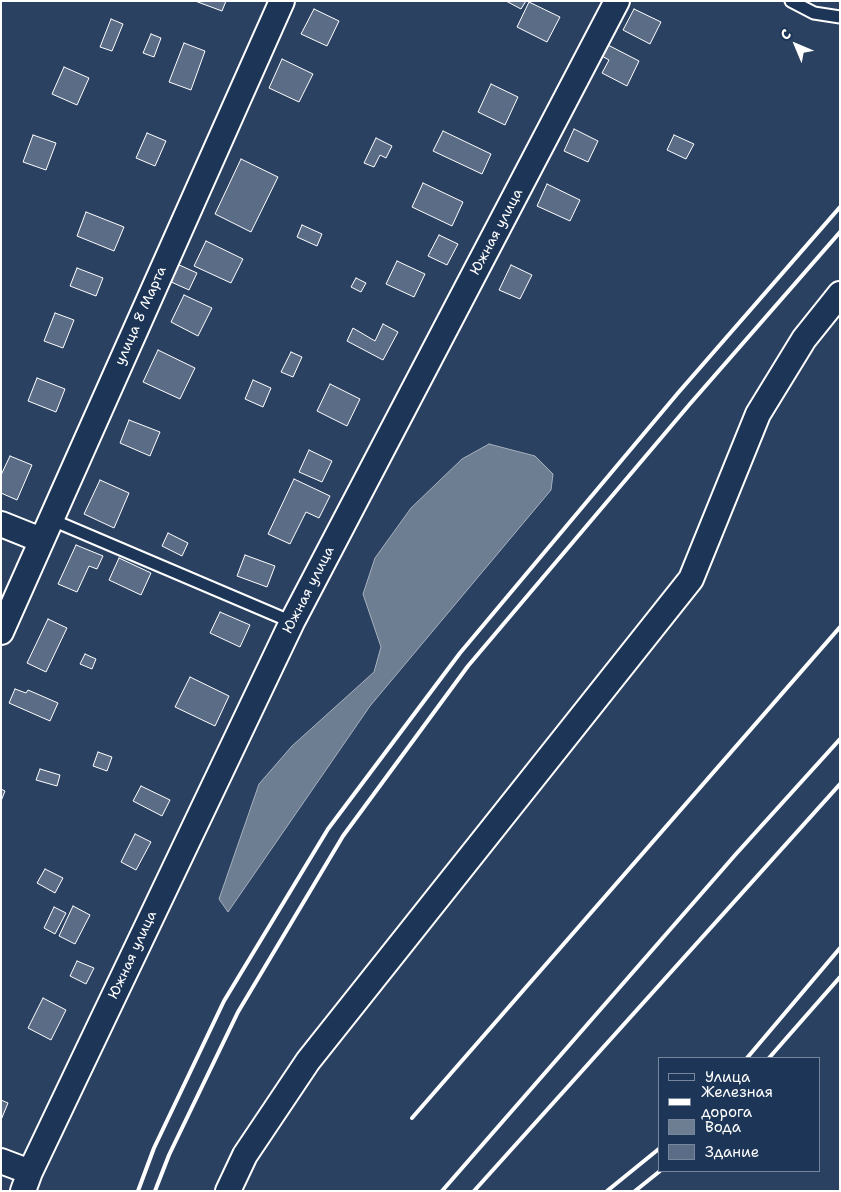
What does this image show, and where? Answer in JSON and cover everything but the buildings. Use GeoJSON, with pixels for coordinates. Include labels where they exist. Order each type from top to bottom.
{"type":"FeatureCollection","features":[{"type":"Feature","properties":{"kind":"street","name":"улица 8 Марта"},"geometry":{"type":"LineString","coordinates":[[1,632],[282,1]]}},
{"type":"Feature","properties":{"kind":"street","name":"Южная улица"},"geometry":{"type":"LineString","coordinates":[[26,1181],[292,622],[617,1]]}},
{"type":"Feature","properties":{"kind":"street"},"geometry":{"type":"LineString","coordinates":[[228,1191],[245,1155],[308,1061],[691,580],[758,414],[804,339],[840,294]]}},
{"type":"Feature","properties":{"kind":"street"},"geometry":{"type":"LineString","coordinates":[[1,524],[41,540]]}},
{"type":"Feature","properties":{"kind":"street"},"geometry":{"type":"LineString","coordinates":[[1,1161],[26,1181]]}},
{"type":"Feature","properties":{"kind":"lane"},"geometry":{"type":"LineString","coordinates":[[791,1],[814,13],[840,17]]}},
{"type":"Feature","properties":{"kind":"lane"},"geometry":{"type":"LineString","coordinates":[[50,519],[292,622]]}},
{"type":"Feature","properties":{"kind":"water"},"geometry":{"type":"Polygon","coordinates":[[[489,444],[535,456],[553,474],[551,490],[370,706],[228,912],[219,899],[259,784],[292,746],[374,672],[381,647],[363,594],[375,558],[411,508],[462,459],[489,444]]]}},
{"type":"Feature","properties":{"kind":"railway"},"geometry":{"type":"LineString","coordinates":[[138,1191],[154,1148],[224,1001],[328,829],[460,653],[678,393],[840,207]]}},
{"type":"Feature","properties":{"kind":"railway"},"geometry":{"type":"LineString","coordinates":[[155,1191],[169,1155],[238,1012],[343,836],[468,666],[689,405],[840,232]]}},
{"type":"Feature","properties":{"kind":"railway"},"geometry":{"type":"LineString","coordinates":[[412,1118],[840,627]]}},
{"type":"Feature","properties":{"kind":"railway"},"geometry":{"type":"LineString","coordinates":[[442,1191],[736,854],[840,739]]}},
{"type":"Feature","properties":{"kind":"railway"},"geometry":{"type":"LineString","coordinates":[[474,1191],[840,784]]}},
{"type":"Feature","properties":{"kind":"railway"},"geometry":{"type":"LineString","coordinates":[[748,1057],[840,948]]}},
{"type":"Feature","properties":{"kind":"railway"},"geometry":{"type":"LineString","coordinates":[[770,1057],[840,977]]}},
{"type":"Feature","properties":{"kind":"railway"},"geometry":{"type":"LineString","coordinates":[[607,1191],[658,1150]]}},
{"type":"Feature","properties":{"kind":"railway"},"geometry":{"type":"LineString","coordinates":[[635,1191],[659,1172]]}}]}
